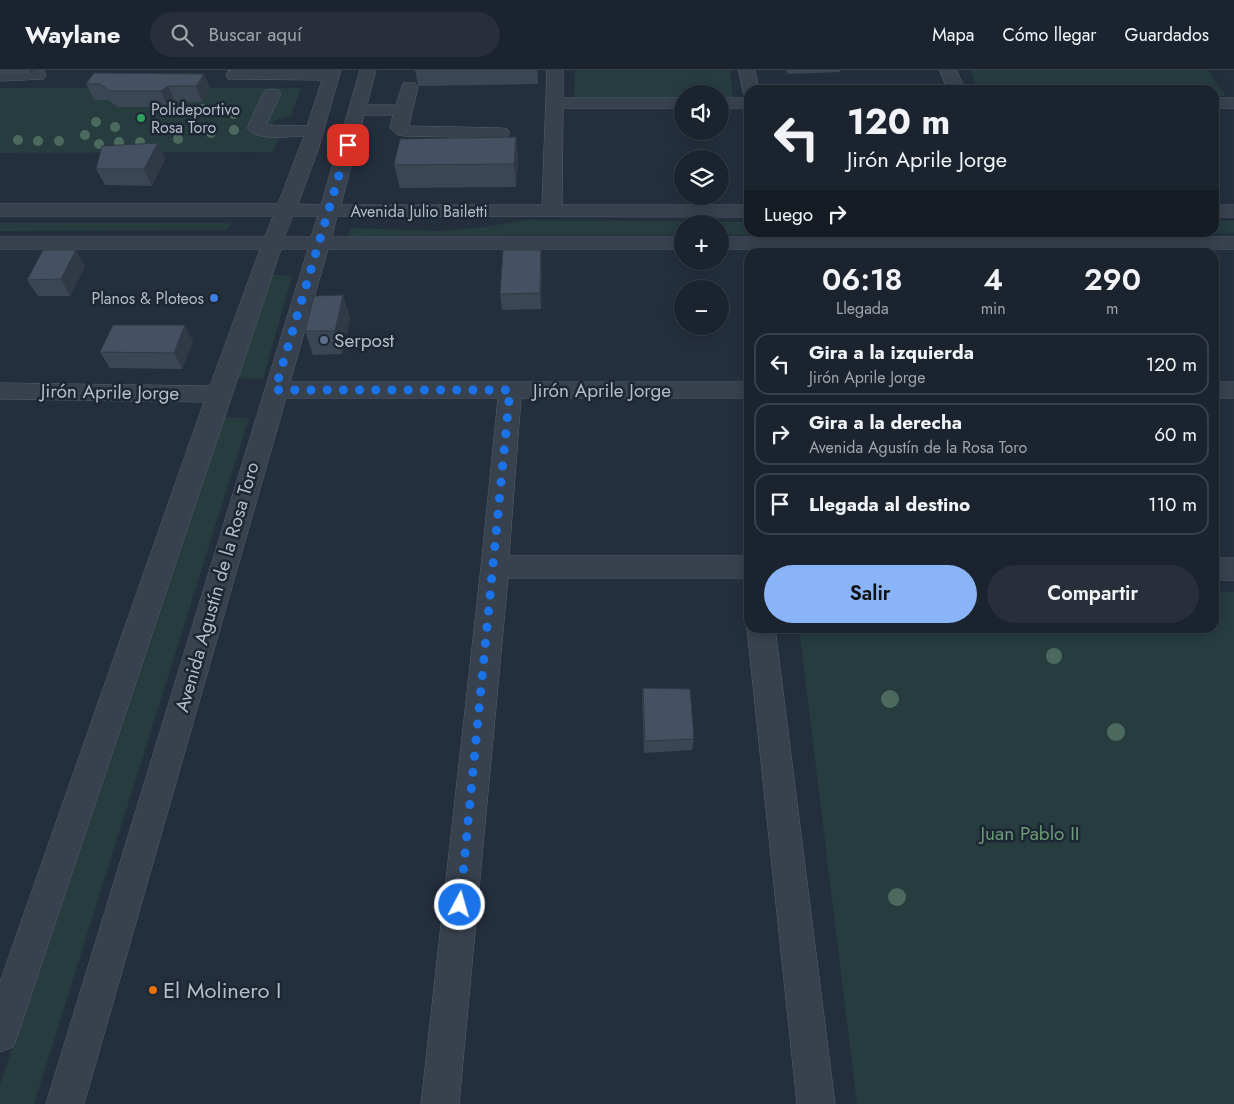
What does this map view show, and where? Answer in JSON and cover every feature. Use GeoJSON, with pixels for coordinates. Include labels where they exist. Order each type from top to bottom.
{"type":"FeatureCollection","features":[{"type":"Feature","properties":{"kind":"street","name":"Avenida Agustín de la Rosa Toro"},"geometry":{"type":"LineString","coordinates":[[65,1104],[329,211],[368,70]]}},
{"type":"Feature","properties":{"kind":"street"},"geometry":{"type":"LineString","coordinates":[[552,211],[555,70]]}},
{"type":"Feature","properties":{"kind":"street"},"geometry":{"type":"LineString","coordinates":[[747,70],[749,85]]}},
{"type":"Feature","properties":{"kind":"street"},"geometry":{"type":"LineString","coordinates":[[948,70],[955,85]]}},
{"type":"Feature","properties":{"kind":"street"},"geometry":{"type":"LineString","coordinates":[[0,1034],[219,394],[287,211],[332,72],[282,72],[234,75]]}},
{"type":"Feature","properties":{"kind":"street"},"geometry":{"type":"LineString","coordinates":[[0,76],[38,76]]}},
{"type":"Feature","properties":{"kind":"street"},"geometry":{"type":"LineString","coordinates":[[409,88],[399,128],[404,131],[501,133]]}},
{"type":"Feature","properties":{"kind":"street"},"geometry":{"type":"LineString","coordinates":[[272,94],[256,128],[266,131],[314,131]]}},
{"type":"Feature","properties":{"kind":"street"},"geometry":{"type":"LineString","coordinates":[[554,103],[674,103]]}},
{"type":"Feature","properties":{"kind":"street"},"geometry":{"type":"LineString","coordinates":[[729,103],[744,104]]}},
{"type":"Feature","properties":{"kind":"street"},"geometry":{"type":"LineString","coordinates":[[1219,103],[1234,103]]}},
{"type":"Feature","properties":{"kind":"street"},"geometry":{"type":"LineString","coordinates":[[357,110],[403,110]]}},
{"type":"Feature","properties":{"kind":"street","name":"Avenida Julio Bailetti"},"geometry":{"type":"LineString","coordinates":[[0,210],[744,211]]}},
{"type":"Feature","properties":{"kind":"street"},"geometry":{"type":"LineString","coordinates":[[1219,211],[1234,211]]}},
{"type":"Feature","properties":{"kind":"street","name":"Avenida Julio Bailetti"},"geometry":{"type":"LineString","coordinates":[[0,243],[674,243]]}},
{"type":"Feature","properties":{"kind":"street"},"geometry":{"type":"LineString","coordinates":[[729,243],[1234,243]]}},
{"type":"Feature","properties":{"kind":"street","name":"Jirón Aprile Jorge"},"geometry":{"type":"LineString","coordinates":[[275,390],[744,390]]}},
{"type":"Feature","properties":{"kind":"street"},"geometry":{"type":"LineString","coordinates":[[440,1104],[495,567],[510,390]]}},
{"type":"Feature","properties":{"kind":"street"},"geometry":{"type":"LineString","coordinates":[[1219,390],[1234,390]]}},
{"type":"Feature","properties":{"kind":"street","name":"Jirón Aprile Jorge"},"geometry":{"type":"LineString","coordinates":[[0,391],[219,394]]}},
{"type":"Feature","properties":{"kind":"street"},"geometry":{"type":"LineString","coordinates":[[495,567],[744,567]]}},
{"type":"Feature","properties":{"kind":"street"},"geometry":{"type":"LineString","coordinates":[[1219,569],[1234,569]]}},
{"type":"Feature","properties":{"kind":"street"},"geometry":{"type":"LineString","coordinates":[[762,633],[816,1104]]}},
{"type":"Feature","properties":{"kind":"green space"},"geometry":{"type":"Polygon","coordinates":[[[575,70],[730,70],[733,98],[729,98],[729,85],[674,85],[674,99],[574,99],[575,70]]]}},
{"type":"Feature","properties":{"kind":"green space"},"geometry":{"type":"Polygon","coordinates":[[[970,70],[1207,70],[1218,85],[976,85],[970,70]]]}},
{"type":"Feature","properties":{"kind":"green space"},"geometry":{"type":"Polygon","coordinates":[[[1219,86],[1226,96],[1219,96],[1219,86]]]}},
{"type":"Feature","properties":{"kind":"green space","name":"Polideportivo Rosa Toro"},"geometry":{"type":"Polygon","coordinates":[[[0,88],[301,88],[291,116],[274,121],[271,130],[282,130],[273,152],[0,153],[0,88]]]}},
{"type":"Feature","properties":{"kind":"green space"},"geometry":{"type":"Polygon","coordinates":[[[524,220],[674,221],[674,235],[348,236],[350,228],[440,231],[486,227],[524,220]]]}},
{"type":"Feature","properties":{"kind":"green space"},"geometry":{"type":"Polygon","coordinates":[[[1219,221],[1234,221],[1234,233],[1219,233],[1219,221]]]}},
{"type":"Feature","properties":{"kind":"green space"},"geometry":{"type":"Polygon","coordinates":[[[729,222],[744,222],[744,235],[729,235],[729,222]]]}},
{"type":"Feature","properties":{"kind":"green space"},"geometry":{"type":"Polygon","coordinates":[[[0,223],[231,223],[227,230],[0,231],[0,223]]]}},
{"type":"Feature","properties":{"kind":"green space"},"geometry":{"type":"Polygon","coordinates":[[[265,274],[292,276],[263,379],[237,378],[265,274]]]}},
{"type":"Feature","properties":{"kind":"green space"},"geometry":{"type":"Polygon","coordinates":[[[222,417],[249,418],[34,1104],[0,1104],[0,1085],[222,417]]]}},
{"type":"Feature","properties":{"kind":"green space","name":"Juan Pablo II"},"geometry":{"type":"Polygon","coordinates":[[[1219,592],[1234,592],[1234,1104],[857,1104],[800,633],[1219,633],[1219,592]]]}},
{"type":"Feature","properties":{"kind":"building"},"geometry":{"type":"Polygon","coordinates":[[[94,73],[204,74],[196,86],[168,86],[161,91],[110,91],[100,84],[86,84],[94,73]]]}},
{"type":"Feature","properties":{"kind":"building"},"geometry":{"type":"Polygon","coordinates":[[[516,137],[514,164],[394,165],[400,139],[516,137]]]}},
{"type":"Feature","properties":{"kind":"building"},"geometry":{"type":"Polygon","coordinates":[[[158,143],[144,169],[96,169],[102,146],[158,143]]]}},
{"type":"Feature","properties":{"kind":"building"},"geometry":{"type":"Polygon","coordinates":[[[43,250],[76,250],[61,279],[27,280],[43,250]]]}},
{"type":"Feature","properties":{"kind":"building"},"geometry":{"type":"Polygon","coordinates":[[[503,250],[541,250],[540,293],[500,294],[503,250]]]}},
{"type":"Feature","properties":{"kind":"building"},"geometry":{"type":"Polygon","coordinates":[[[343,295],[335,331],[305,331],[314,296],[343,295]]]}},
{"type":"Feature","properties":{"kind":"building"},"geometry":{"type":"Polygon","coordinates":[[[113,325],[185,325],[174,353],[100,352],[113,325]]]}},
{"type":"Feature","properties":{"kind":"building"},"geometry":{"type":"Polygon","coordinates":[[[643,688],[690,689],[694,739],[645,741],[643,688]]]}},
{"type":"Feature","properties":{"kind":"place","name":"Polideportivo Rosa Toro"},"geometry":{"type":"Point","coordinates":[141,118]}},
{"type":"Feature","properties":{"kind":"place","name":"Planos & Ploteos"},"geometry":{"type":"Point","coordinates":[214,298]}},
{"type":"Feature","properties":{"kind":"place","name":"Serpost"},"geometry":{"type":"Point","coordinates":[324,340]}},
{"type":"Feature","properties":{"kind":"place","name":"El Molinero I"},"geometry":{"type":"Point","coordinates":[153,990]}},
{"type":"Feature","properties":{"kind":"route"},"geometry":{"type":"LineString","coordinates":[[348,145],[275,390],[510,390],[495,567],[460,905]]}}]}
